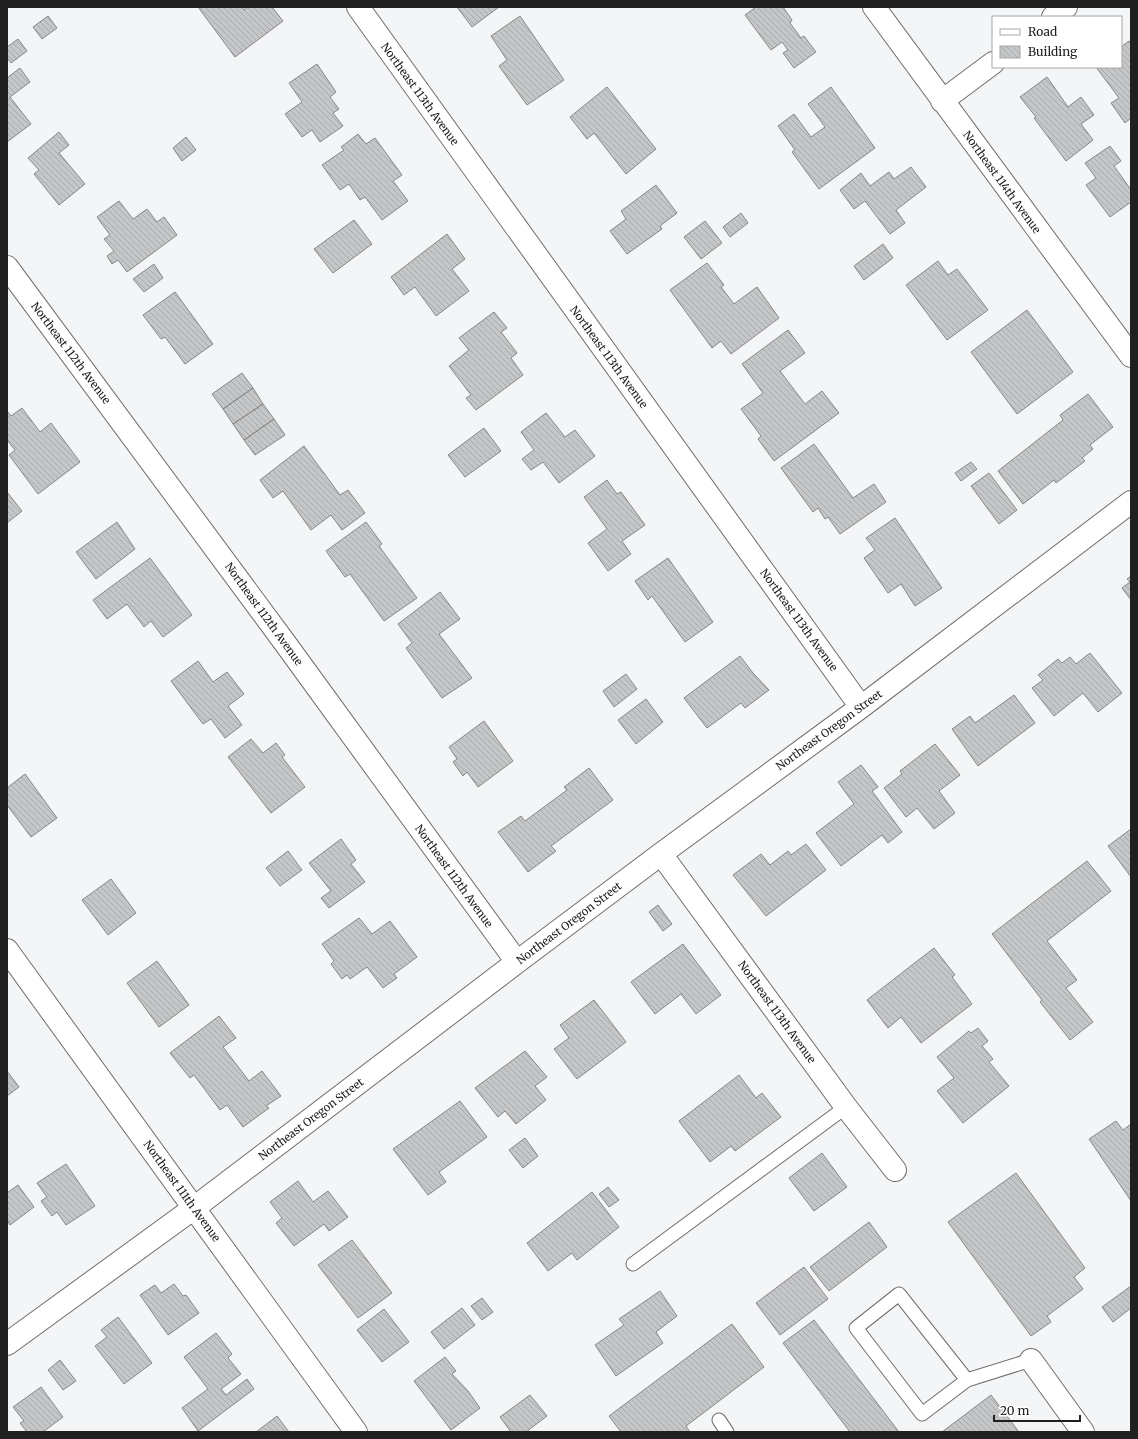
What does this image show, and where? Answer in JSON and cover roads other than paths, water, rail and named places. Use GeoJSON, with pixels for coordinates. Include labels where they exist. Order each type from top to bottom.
{"type":"FeatureCollection","features":[{"type":"Feature","properties":{"kind":"street","name":"Northeast 113th Avenue"},"geometry":{"type":"LineString","coordinates":[[358,7],[861,707]]}},
{"type":"Feature","properties":{"kind":"street","name":"Northeast 114th Avenue"},"geometry":{"type":"LineString","coordinates":[[874,7],[1131,356]]}},
{"type":"Feature","properties":{"kind":"street"},"geometry":{"type":"LineString","coordinates":[[1054,16],[1066,7]]}},
{"type":"Feature","properties":{"kind":"street"},"geometry":{"type":"LineString","coordinates":[[942,101],[992,64]]}},
{"type":"Feature","properties":{"kind":"street","name":"Northeast 112th Avenue"},"geometry":{"type":"LineString","coordinates":[[7,267],[285,643],[517,962]]}},
{"type":"Feature","properties":{"kind":"street","name":"Northeast Oregon Street"},"geometry":{"type":"LineString","coordinates":[[7,1344],[194,1208],[517,962],[861,707],[1131,502]]}},
{"type":"Feature","properties":{"kind":"street","name":"Northeast 113th Avenue"},"geometry":{"type":"LineString","coordinates":[[661,854],[846,1107],[895,1170]]}},
{"type":"Feature","properties":{"kind":"street","name":"Northeast 111th Avenue"},"geometry":{"type":"LineString","coordinates":[[7,950],[356,1432]]}},
{"type":"Feature","properties":{"kind":"street"},"geometry":{"type":"LineString","coordinates":[[1031,1360],[1083,1432]]}},
{"type":"Feature","properties":{"kind":"lane"},"geometry":{"type":"LineString","coordinates":[[633,1264],[846,1107]]}},
{"type":"Feature","properties":{"kind":"lane"},"geometry":{"type":"LineString","coordinates":[[967,1380],[899,1294],[856,1328],[922,1414],[967,1380],[1031,1360]]}},
{"type":"Feature","properties":{"kind":"lane"},"geometry":{"type":"LineString","coordinates":[[719,1420],[727,1432]]}}]}
